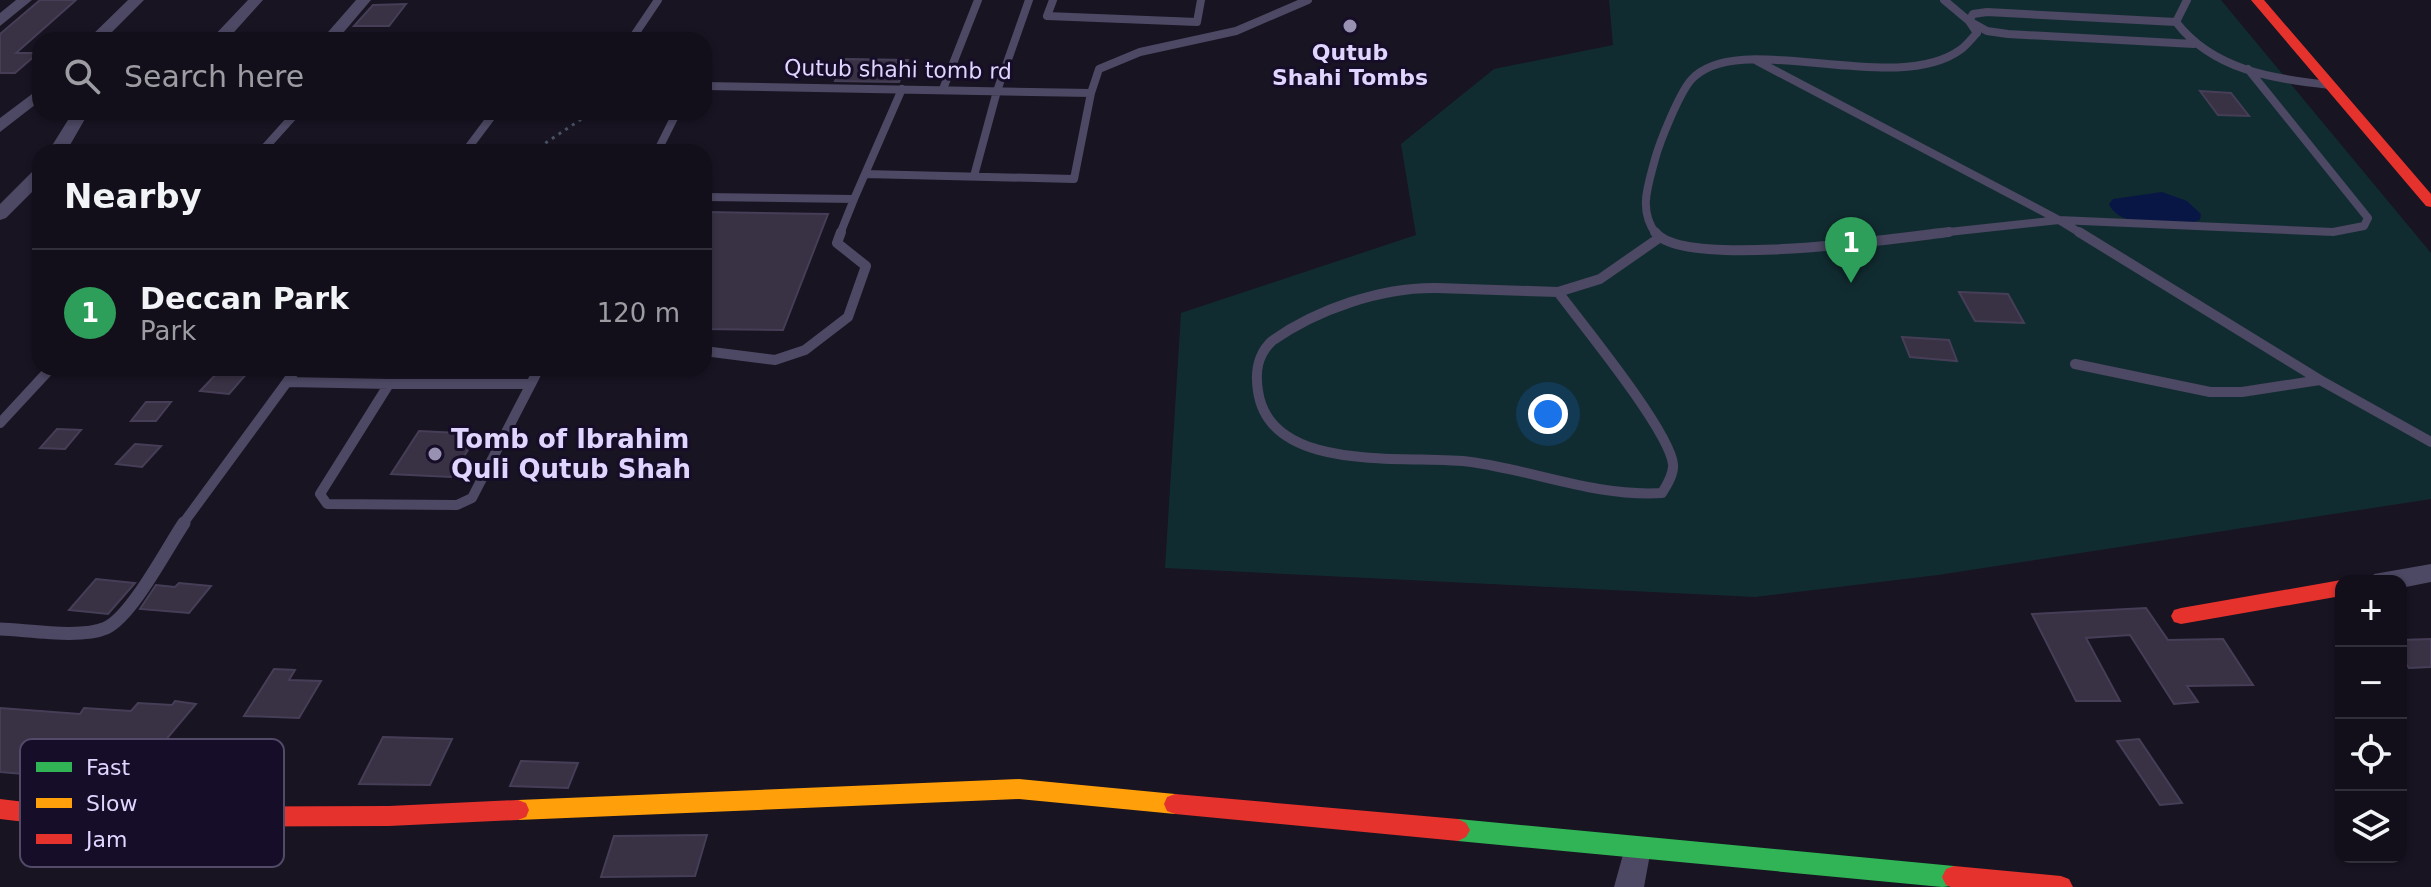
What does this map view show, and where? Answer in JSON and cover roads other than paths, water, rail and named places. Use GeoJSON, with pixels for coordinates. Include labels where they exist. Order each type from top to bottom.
{"type":"FeatureCollection","features":[{"type":"Feature","properties":{"kind":"street"},"geometry":{"type":"LineString","coordinates":[[0,21],[25,0]]}},
{"type":"Feature","properties":{"kind":"street"},"geometry":{"type":"LineString","coordinates":[[103,32],[137,0]]}},
{"type":"Feature","properties":{"kind":"street"},"geometry":{"type":"LineString","coordinates":[[226,32],[256,0]]}},
{"type":"Feature","properties":{"kind":"street"},"geometry":{"type":"LineString","coordinates":[[336,32],[364,0]]}},
{"type":"Feature","properties":{"kind":"street"},"geometry":{"type":"LineString","coordinates":[[2257,0],[2431,203]]}},
{"type":"Feature","properties":{"kind":"street"},"geometry":{"type":"LineString","coordinates":[[0,105],[32,101]]}},
{"type":"Feature","properties":{"kind":"street"},"geometry":{"type":"LineString","coordinates":[[0,127],[32,103]]}},
{"type":"Feature","properties":{"kind":"street"},"geometry":{"type":"LineString","coordinates":[[62,144],[76,120]]}},
{"type":"Feature","properties":{"kind":"street"},"geometry":{"type":"LineString","coordinates":[[0,214],[32,182]]}},
{"type":"Feature","properties":{"kind":"street"},"geometry":{"type":"LineString","coordinates":[[2407,577],[2431,573]]}},
{"type":"Feature","properties":{"kind":"street"},"geometry":{"type":"LineString","coordinates":[[2181,616],[2335,589]]}},
{"type":"Feature","properties":{"kind":"street"},"geometry":{"type":"LineString","coordinates":[[284,816],[389,816],[1019,789],[2061,887]]}},
{"type":"Feature","properties":{"kind":"street"},"geometry":{"type":"LineString","coordinates":[[0,809],[20,811]]}},
{"type":"Feature","properties":{"kind":"street"},"geometry":{"type":"LineString","coordinates":[[1629,887],[1637,849]]}},
{"type":"Feature","properties":{"kind":"lane"},"geometry":{"type":"LineString","coordinates":[[636,32],[658,0]]}},
{"type":"Feature","properties":{"kind":"lane"},"geometry":{"type":"LineString","coordinates":[[943,89],[978,0]]}},
{"type":"Feature","properties":{"kind":"lane"},"geometry":{"type":"LineString","coordinates":[[974,176],[997,91],[1029,0]]}},
{"type":"Feature","properties":{"kind":"lane"},"geometry":{"type":"LineString","coordinates":[[1053,0],[1047,16],[1197,22],[1201,0]]}},
{"type":"Feature","properties":{"kind":"lane"},"geometry":{"type":"LineString","coordinates":[[865,174],[1074,179],[1091,93],[1099,69],[1140,52],[1236,31],[1308,0]]}},
{"type":"Feature","properties":{"kind":"lane"},"geometry":{"type":"LineString","coordinates":[[1944,0],[1969,21],[1987,31],[2194,44],[2274,79],[2330,85]]}},
{"type":"Feature","properties":{"kind":"lane"},"geometry":{"type":"LineString","coordinates":[[2176,22],[2180,8],[2187,0]]}},
{"type":"Feature","properties":{"kind":"lane"},"geometry":{"type":"LineString","coordinates":[[1969,21],[1973,14],[1995,12],[2176,22],[2194,44]]}},
{"type":"Feature","properties":{"kind":"lane"},"geometry":{"type":"LineString","coordinates":[[1969,21],[1977,33],[1972,41],[1955,56],[1927,63],[1875,67],[1754,59],[1712,67],[1691,80],[1676,105],[1658,149],[1645,199],[1647,222],[1659,238],[1682,248],[1717,251],[1824,246],[2059,220],[2333,232],[2364,226],[2368,218],[2248,69]]}},
{"type":"Feature","properties":{"kind":"lane"},"geometry":{"type":"LineString","coordinates":[[1754,59],[2059,220],[2320,380],[2431,442]]}},
{"type":"Feature","properties":{"kind":"lane","name":"Qutub shahi tomb rd"},"geometry":{"type":"LineString","coordinates":[[712,86],[1091,93]]}},
{"type":"Feature","properties":{"kind":"lane"},"geometry":{"type":"LineString","coordinates":[[712,352],[775,360],[805,350],[848,317],[866,266],[837,243],[902,89]]}},
{"type":"Feature","properties":{"kind":"lane"},"geometry":{"type":"LineString","coordinates":[[268,144],[290,120]]}},
{"type":"Feature","properties":{"kind":"lane"},"geometry":{"type":"LineString","coordinates":[[471,144],[489,120]]}},
{"type":"Feature","properties":{"kind":"lane"},"geometry":{"type":"LineString","coordinates":[[661,144],[673,120]]}},
{"type":"Feature","properties":{"kind":"lane"},"geometry":{"type":"LineString","coordinates":[[712,197],[854,199]]}},
{"type":"Feature","properties":{"kind":"lane"},"geometry":{"type":"LineString","coordinates":[[1558,292],[1645,412],[1673,462],[1671,478],[1662,493],[1630,497],[1593,492],[1470,461],[1318,452],[1281,433],[1259,408],[1256,376],[1260,356],[1278,335],[1354,302],[1418,288],[1558,292],[1600,282],[1659,238]]}},
{"type":"Feature","properties":{"kind":"lane"},"geometry":{"type":"LineString","coordinates":[[2075,364],[2210,392],[2242,392],[2320,380]]}},
{"type":"Feature","properties":{"kind":"lane"},"geometry":{"type":"LineString","coordinates":[[0,423],[44,376]]}},
{"type":"Feature","properties":{"kind":"lane"},"geometry":{"type":"LineString","coordinates":[[0,629],[89,632],[108,627],[127,608],[214,478],[291,376]]}},
{"type":"Feature","properties":{"kind":"lane"},"geometry":{"type":"LineString","coordinates":[[389,384],[320,494],[327,504],[457,505],[472,498],[535,376]]}},
{"type":"Feature","properties":{"kind":"lane"},"geometry":{"type":"LineString","coordinates":[[287,382],[531,384]]}},
{"type":"Feature","properties":{"kind":"place","name":"Qutub Shahi Tombs"},"geometry":{"type":"Point","coordinates":[1350,26]}},
{"type":"Feature","properties":{"kind":"place","name":"Deccan Park"},"geometry":{"type":"Point","coordinates":[1851,283]}},
{"type":"Feature","properties":{"kind":"place","name":"Tomb of Ibrahim Quli Qutub Shah"},"geometry":{"type":"Point","coordinates":[435,454]}}]}
